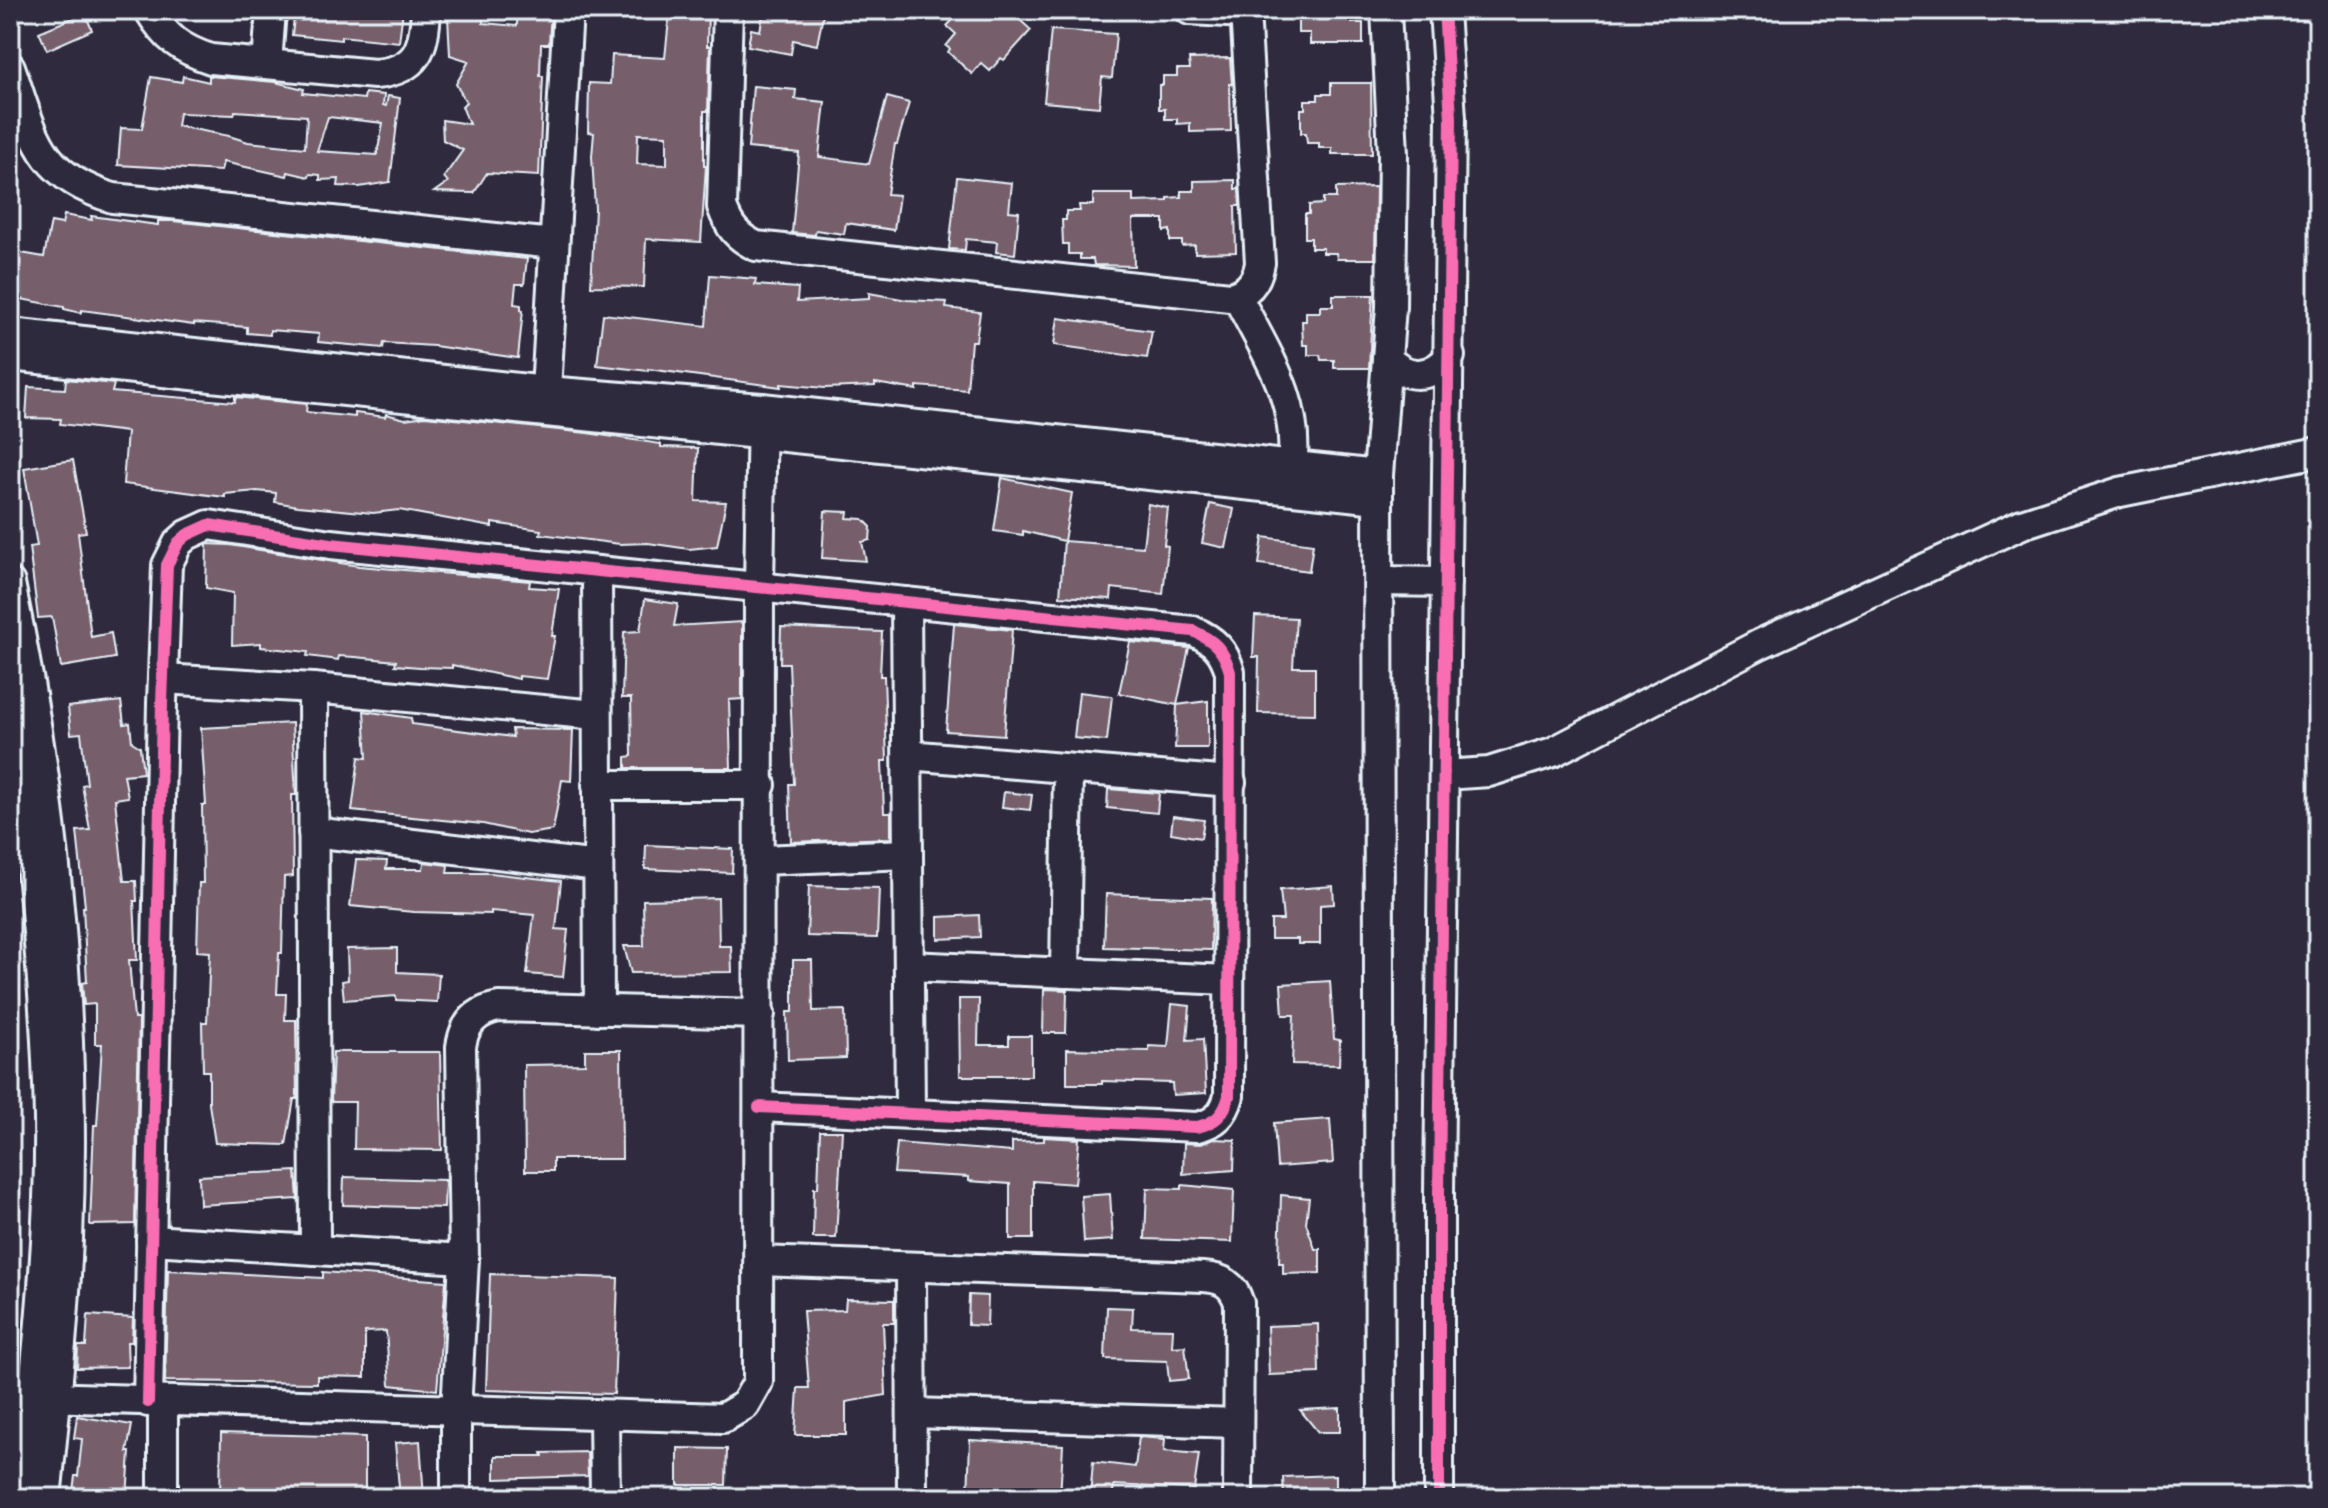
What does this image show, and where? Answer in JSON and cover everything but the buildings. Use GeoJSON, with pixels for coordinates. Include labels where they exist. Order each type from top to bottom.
{"type":"FeatureCollection","features":[{"type":"Feature","properties":{"kind":"street"},"geometry":{"type":"LineString","coordinates":[[149,10],[166,35],[187,51],[211,59],[375,74],[391,72],[407,65],[418,53],[424,37],[426,10]]}},
{"type":"Feature","properties":{"kind":"street"},"geometry":{"type":"LineString","coordinates":[[267,64],[271,10]]}},
{"type":"Feature","properties":{"kind":"street"},"geometry":{"type":"LineString","coordinates":[[545,401],[568,10]]}},
{"type":"Feature","properties":{"kind":"street"},"geometry":{"type":"LineString","coordinates":[[728,10],[722,207],[734,231],[744,240],[756,246],[1237,296],[1255,281],[1260,263],[1246,12],[1190,10]]}},
{"type":"Feature","properties":{"kind":"street"},"geometry":{"type":"LineString","coordinates":[[1380,1498],[1378,487],[1391,307],[1393,154],[1386,10]]}},
{"type":"Feature","properties":{"kind":"street"},"geometry":{"type":"LineString","coordinates":[[1439,1498],[1451,118],[1444,10]]}},
{"type":"Feature","properties":{"kind":"street"},"geometry":{"type":"LineString","coordinates":[[1447,57],[1462,10]]}},
{"type":"Feature","properties":{"kind":"street"},"geometry":{"type":"LineString","coordinates":[[10,67],[32,132],[44,154],[60,173],[85,189],[113,198],[554,244]]}},
{"type":"Feature","properties":{"kind":"street"},"geometry":{"type":"LineString","coordinates":[[1237,296],[1288,402],[1294,434],[1292,466]]}},
{"type":"Feature","properties":{"kind":"street"},"geometry":{"type":"LineString","coordinates":[[10,333],[346,380]]}},
{"type":"Feature","properties":{"kind":"street"},"geometry":{"type":"LineString","coordinates":[[10,356],[346,380],[762,421],[1292,466],[1378,487]]}},
{"type":"Feature","properties":{"kind":"street"},"geometry":{"type":"LineString","coordinates":[[1387,358],[1395,367],[1419,375],[1431,372],[1450,356]]}},
{"type":"Feature","properties":{"kind":"street"},"geometry":{"type":"LineString","coordinates":[[762,421],[1378,487]]}},
{"type":"Feature","properties":{"kind":"street"},"geometry":{"type":"LineString","coordinates":[[33,1398],[723,1418],[745,1405],[758,1382],[762,421]]}},
{"type":"Feature","properties":{"kind":"street"},"geometry":{"type":"LineString","coordinates":[[1444,775],[1511,768],[1553,752],[1760,644],[2022,524],[2120,492],[2318,452]]}},
{"type":"Feature","properties":{"kind":"street"},"geometry":{"type":"LineString","coordinates":[[163,1498],[156,1402],[151,1240],[163,679],[167,565],[171,553],[187,535],[209,525],[331,544],[1193,631],[1218,646],[1230,672],[1231,782],[1229,1096],[1219,1118],[1197,1127],[759,1107]]}},
{"type":"Feature","properties":{"kind":"street"},"geometry":{"type":"LineString","coordinates":[[597,571],[599,1010]]}},
{"type":"Feature","properties":{"kind":"street"},"geometry":{"type":"LineString","coordinates":[[1379,581],[1446,582]]}},
{"type":"Feature","properties":{"kind":"street"},"geometry":{"type":"LineString","coordinates":[[10,583],[17,648],[52,835],[65,976],[70,1119],[68,1239],[33,1398],[46,1498]]}},
{"type":"Feature","properties":{"kind":"street"},"geometry":{"type":"LineString","coordinates":[[906,602],[910,1112]]}},
{"type":"Feature","properties":{"kind":"street"},"geometry":{"type":"LineString","coordinates":[[163,679],[313,688],[596,715]]}},
{"type":"Feature","properties":{"kind":"street"},"geometry":{"type":"LineString","coordinates":[[313,688],[315,1250]]}},
{"type":"Feature","properties":{"kind":"street"},"geometry":{"type":"LineString","coordinates":[[10,697],[30,840],[42,965],[49,1120],[47,1237],[23,1498]]}},
{"type":"Feature","properties":{"kind":"street"},"geometry":{"type":"LineString","coordinates":[[908,755],[1231,782]]}},
{"type":"Feature","properties":{"kind":"street"},"geometry":{"type":"LineString","coordinates":[[1065,973],[1068,769]]}},
{"type":"Feature","properties":{"kind":"street"},"geometry":{"type":"LineString","coordinates":[[597,785],[761,785]]}},
{"type":"Feature","properties":{"kind":"street"},"geometry":{"type":"LineString","coordinates":[[313,832],[598,866]]}},
{"type":"Feature","properties":{"kind":"street"},"geometry":{"type":"LineString","coordinates":[[760,860],[908,854]]}},
{"type":"Feature","properties":{"kind":"street"},"geometry":{"type":"LineString","coordinates":[[909,966],[1229,980]]}},
{"type":"Feature","properties":{"kind":"street"},"geometry":{"type":"LineString","coordinates":[[456,1498],[456,1411],[464,1259],[461,1047],[468,1024],[487,1009],[499,1007],[760,1014]]}},
{"type":"Feature","properties":{"kind":"street"},"geometry":{"type":"LineString","coordinates":[[151,1240],[464,1259]]}},
{"type":"Feature","properties":{"kind":"street"},"geometry":{"type":"LineString","coordinates":[[759,1261],[1215,1278],[1226,1283],[1235,1291],[1239,1303],[1238,1498]]}},
{"type":"Feature","properties":{"kind":"street"},"geometry":{"type":"LineString","coordinates":[[911,1267],[912,1498]]}},
{"type":"Feature","properties":{"kind":"street"},"geometry":{"type":"LineString","coordinates":[[912,1413],[1238,1423]]}},
{"type":"Feature","properties":{"kind":"street"},"geometry":{"type":"LineString","coordinates":[[604,1415],[605,1498]]}},
{"type":"Feature","properties":{"kind":"cycle path"},"geometry":{"type":"LineString","coordinates":[[1439,1498],[1439,1193],[1451,118],[1444,10]]}},
{"type":"Feature","properties":{"kind":"cycle path"},"geometry":{"type":"LineString","coordinates":[[148,1402],[167,565],[178,543],[187,535],[209,525],[331,544],[1193,631],[1217,647],[1230,672],[1229,1096],[1218,1117],[1197,1127],[759,1107]]}}]}
